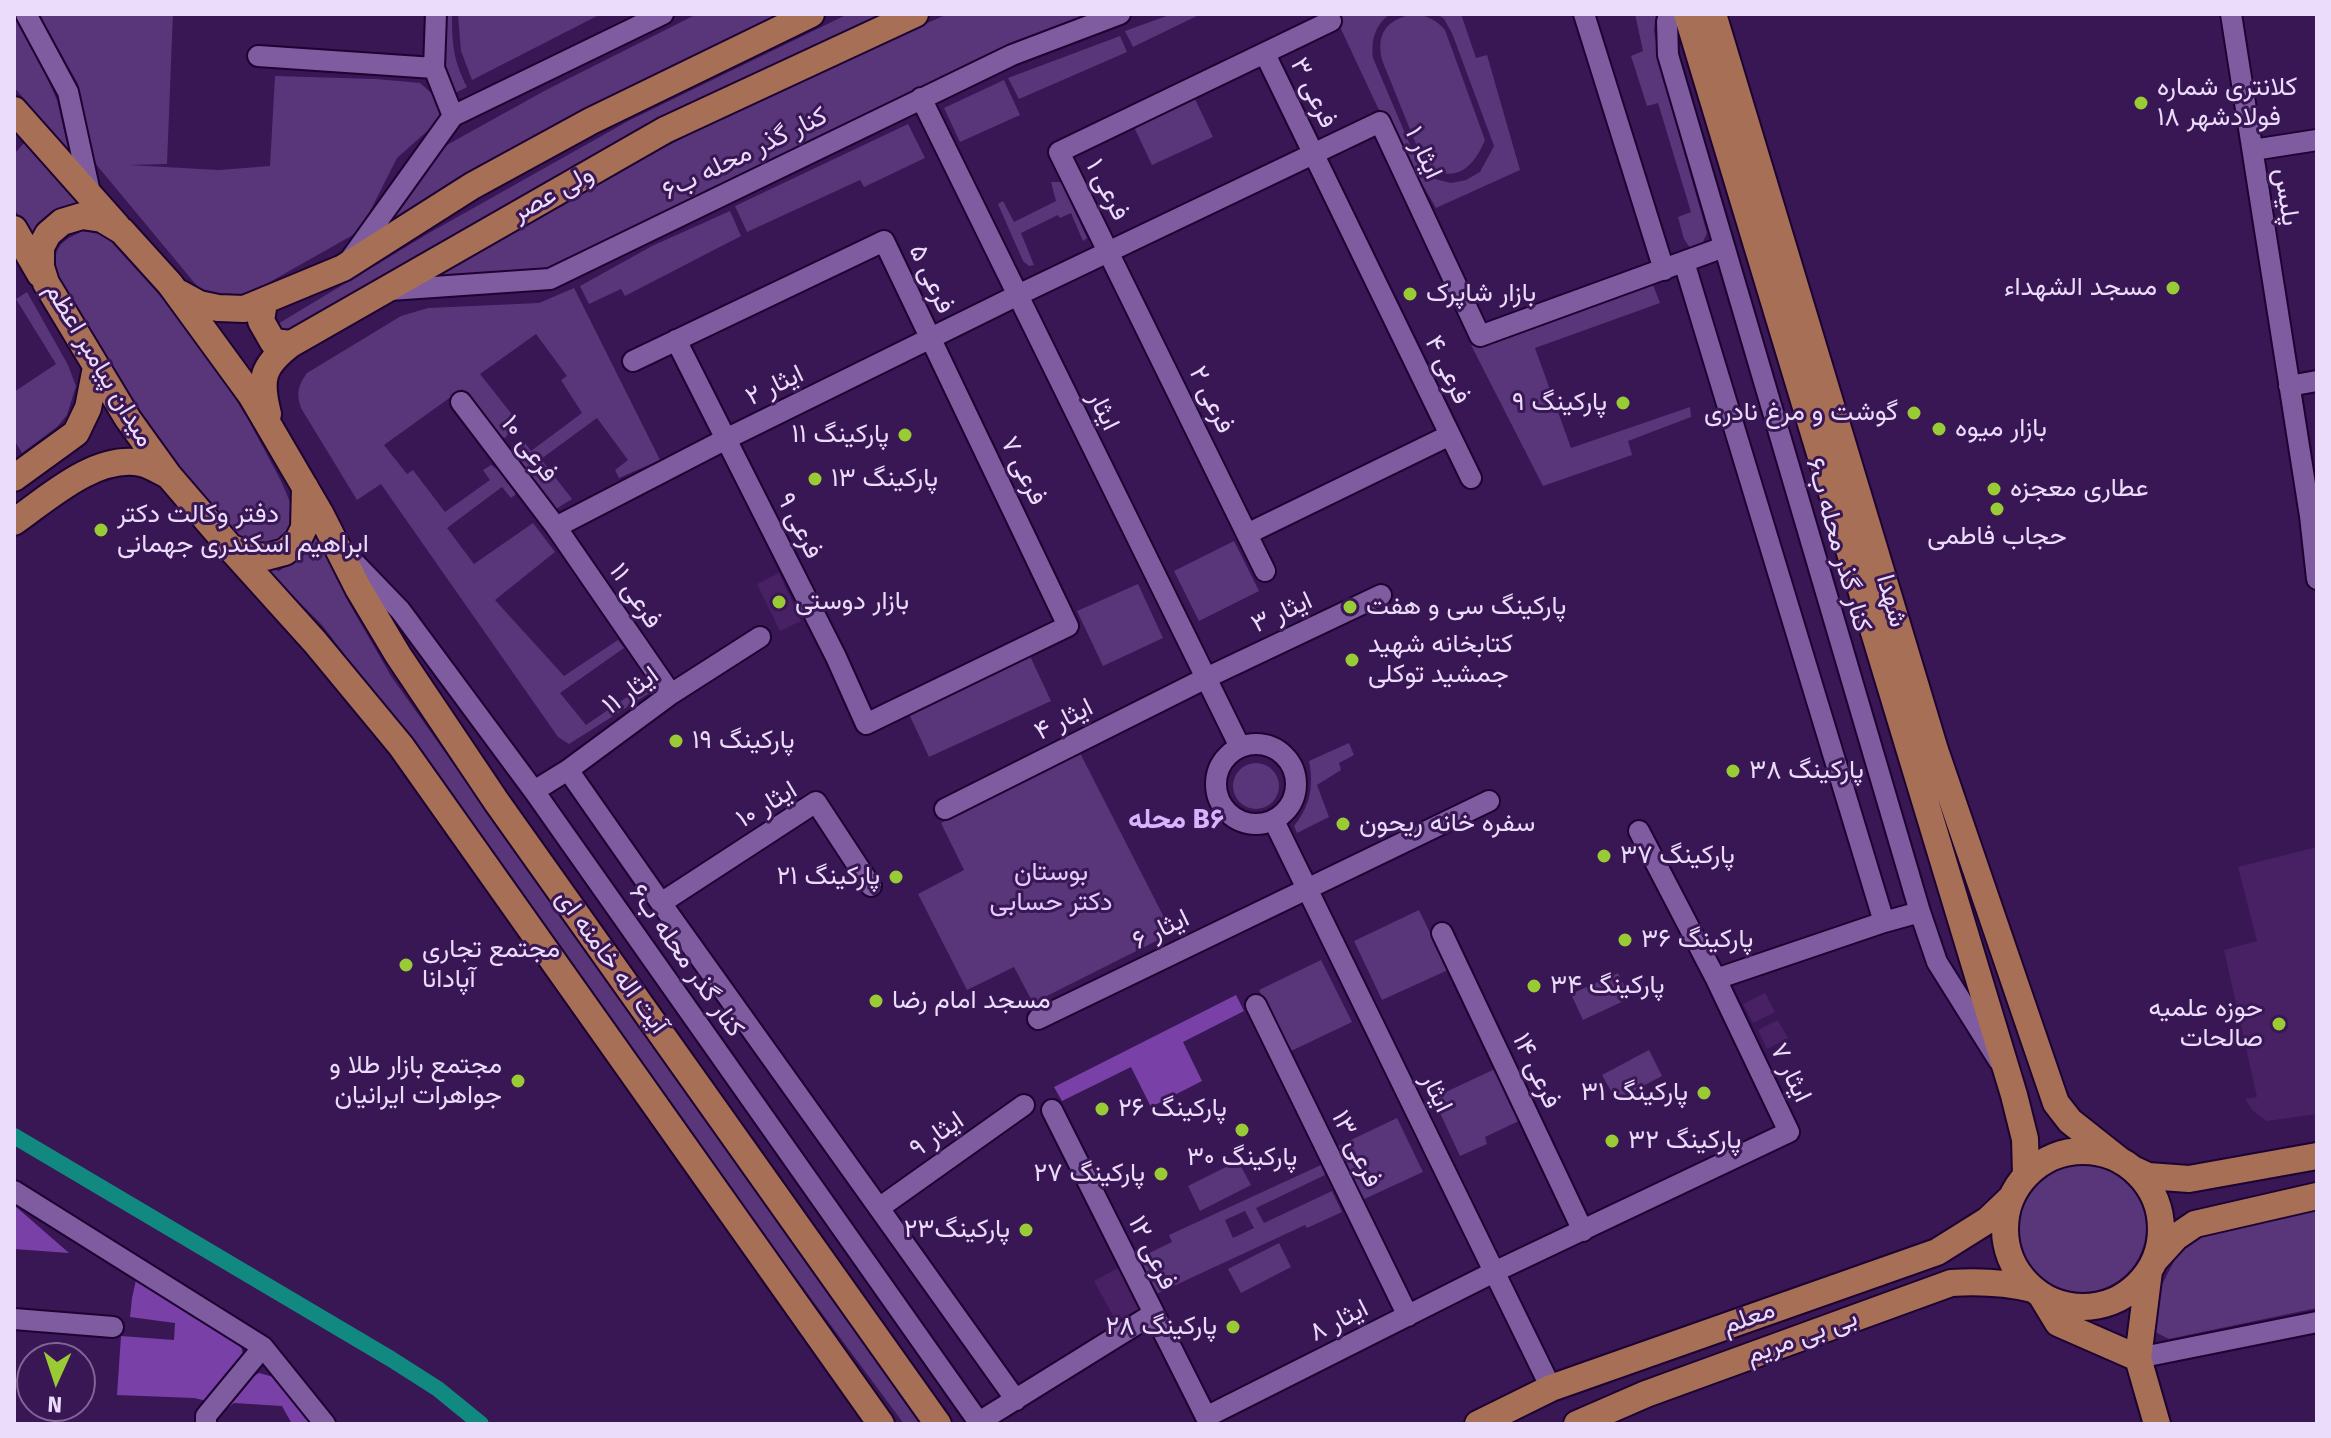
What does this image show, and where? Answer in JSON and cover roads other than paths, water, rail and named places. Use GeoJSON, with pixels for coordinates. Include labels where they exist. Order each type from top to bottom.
{"type":"FeatureCollection","features":[{"type":"Feature","properties":{"kind":"main road","name":"ولی عصر"},"geometry":{"type":"LineString","coordinates":[[175,291],[199,304],[244,309],[343,268],[472,186],[591,121],[811,14]]}},
{"type":"Feature","properties":{"kind":"main road","name":"ولی عصر"},"geometry":{"type":"LineString","coordinates":[[273,433],[264,399],[264,379],[271,359],[291,344],[665,130],[915,14]]}},
{"type":"Feature","properties":{"kind":"main road","name":"شهدا"},"geometry":{"type":"LineString","coordinates":[[1687,14],[1864,556],[1935,750],[2056,1103],[2070,1121],[2127,1164]]}},
{"type":"Feature","properties":{"kind":"main road","name":"شهدا"},"geometry":{"type":"LineString","coordinates":[[1713,14],[2025,1139],[2026,1175]]}},
{"type":"Feature","properties":{"kind":"main road"},"geometry":{"type":"LineString","coordinates":[[19,126],[122,231]]}},
{"type":"Feature","properties":{"kind":"main road","name":"میدان پیامبر اعظم"},"geometry":{"type":"LineString","coordinates":[[230,547],[169,476],[128,419],[46,283],[41,267],[41,247],[48,234],[62,222],[82,216],[102,219],[122,231],[175,291],[251,395],[305,487]]}},
{"type":"Feature","properties":{"kind":"main road"},"geometry":{"type":"LineString","coordinates":[[14,229],[46,283]]}},
{"type":"Feature","properties":{"kind":"main road"},"geometry":{"type":"LineString","coordinates":[[264,302],[261,321],[273,342],[291,344]]}},
{"type":"Feature","properties":{"kind":"main road"},"geometry":{"type":"LineString","coordinates":[[16,470],[76,433],[88,408],[96,367]]}},
{"type":"Feature","properties":{"kind":"main road"},"geometry":{"type":"LineString","coordinates":[[14,522],[66,485],[98,467],[122,461],[143,463],[169,476]]}},
{"type":"Feature","properties":{"kind":"main road"},"geometry":{"type":"LineString","coordinates":[[230,547],[248,555],[266,557],[285,552],[298,540],[304,528],[305,487]]}},
{"type":"Feature","properties":{"kind":"main road","name":"آیت اله خامنه ای"},"geometry":{"type":"LineString","coordinates":[[305,487],[358,588],[398,655],[496,801],[938,1424]]}},
{"type":"Feature","properties":{"kind":"main road","name":"آیت اله خامنه ای"},"geometry":{"type":"LineString","coordinates":[[230,547],[315,642],[401,746],[881,1424]]}},
{"type":"Feature","properties":{"kind":"main road"},"geometry":{"type":"LineString","coordinates":[[2010,1084],[2050,1085]]}},
{"type":"Feature","properties":{"kind":"main road"},"geometry":{"type":"LineString","coordinates":[[2138,1358],[2058,1323],[2037,1292],[2019,1274],[2007,1247],[2005,1218],[2011,1198],[2026,1175],[2060,1154],[2079,1151],[2099,1152],[2148,1176],[2189,1179],[2317,1156]]}},
{"type":"Feature","properties":{"kind":"main road"},"geometry":{"type":"LineString","coordinates":[[2127,1164],[2148,1185],[2162,1221],[2161,1241],[2152,1266],[2138,1358],[2157,1424]]}},
{"type":"Feature","properties":{"kind":"main road"},"geometry":{"type":"LineString","coordinates":[[2263,1165],[2256,1177],[2256,1192],[2272,1206]]}},
{"type":"Feature","properties":{"kind":"main road"},"geometry":{"type":"LineString","coordinates":[[2037,1292],[2064,1305],[2088,1307],[2112,1302],[2133,1289],[2176,1237],[2195,1224],[2317,1196]]}},
{"type":"Feature","properties":{"kind":"main road","name":"معلم"},"geometry":{"type":"LineString","coordinates":[[1478,1424],[1551,1388],[1937,1252],[1988,1220],[2011,1198]]}},
{"type":"Feature","properties":{"kind":"main road"},"geometry":{"type":"LineString","coordinates":[[1937,1252],[1947,1260],[1951,1283]]}},
{"type":"Feature","properties":{"kind":"main road","name":"بی بی مریم"},"geometry":{"type":"LineString","coordinates":[[1577,1424],[1646,1394],[1951,1283],[1981,1280],[2012,1284],[2037,1292]]}},
{"type":"Feature","properties":{"kind":"street"},"geometry":{"type":"LineString","coordinates":[[26,14],[68,92],[91,197]]}},
{"type":"Feature","properties":{"kind":"street"},"geometry":{"type":"LineString","coordinates":[[436,14],[434,68],[453,116]]}},
{"type":"Feature","properties":{"kind":"street","name":"کنار گذر محله ب۶"},"geometry":{"type":"LineString","coordinates":[[382,290],[550,279],[1012,55],[1120,14]]}},
{"type":"Feature","properties":{"kind":"street"},"geometry":{"type":"LineString","coordinates":[[1584,14],[1664,270]]}},
{"type":"Feature","properties":{"kind":"street","name":"کنار گذر محله ب۶"},"geometry":{"type":"LineString","coordinates":[[1669,14],[1668,55],[1920,912],[1937,962],[2010,1084]]}},
{"type":"Feature","properties":{"kind":"street","name":"پلیس"},"geometry":{"type":"LineString","coordinates":[[2231,14],[2317,579]]}},
{"type":"Feature","properties":{"kind":"street"},"geometry":{"type":"LineString","coordinates":[[343,268],[453,116],[659,15]]}},
{"type":"Feature","properties":{"kind":"street"},"geometry":{"type":"LineString","coordinates":[[1265,54],[1331,21]]}},
{"type":"Feature","properties":{"kind":"street","name":"فرعی ۱"},"geometry":{"type":"LineString","coordinates":[[1110,252],[1059,152],[1265,54]]}},
{"type":"Feature","properties":{"kind":"street","name":"فرعی ۳"},"geometry":{"type":"LineString","coordinates":[[1265,54],[1314,154]]}},
{"type":"Feature","properties":{"kind":"street"},"geometry":{"type":"LineString","coordinates":[[258,56],[434,68]]}},
{"type":"Feature","properties":{"kind":"street","name":"ایثار"},"geometry":{"type":"LineString","coordinates":[[921,98],[1240,747]]}},
{"type":"Feature","properties":{"kind":"street","name":"ایثار ۱"},"geometry":{"type":"LineString","coordinates":[[1018,295],[1380,122],[1480,336],[1724,247]]}},
{"type":"Feature","properties":{"kind":"street"},"geometry":{"type":"LineString","coordinates":[[2253,150],[2317,140]]}},
{"type":"Feature","properties":{"kind":"street","name":"فرعی ۴"},"geometry":{"type":"LineString","coordinates":[[1314,154],[1471,478]]}},
{"type":"Feature","properties":{"kind":"street","name":"فرعی ۵"},"geometry":{"type":"LineString","coordinates":[[676,340],[884,241],[930,340]]}},
{"type":"Feature","properties":{"kind":"street","name":"فرعی ۲"},"geometry":{"type":"LineString","coordinates":[[1110,252],[1265,571]]}},
{"type":"Feature","properties":{"kind":"street"},"geometry":{"type":"LineString","coordinates":[[1684,262],[1884,922]]}},
{"type":"Feature","properties":{"kind":"street","name":"ایثار ۲"},"geometry":{"type":"LineString","coordinates":[[556,527],[1018,295]]}},
{"type":"Feature","properties":{"kind":"street"},"geometry":{"type":"LineString","coordinates":[[633,361],[676,340]]}},
{"type":"Feature","properties":{"kind":"street","name":"فرعی ۹"},"geometry":{"type":"LineString","coordinates":[[676,340],[836,657],[866,724]]}},
{"type":"Feature","properties":{"kind":"street","name":"فرعی ۷"},"geometry":{"type":"LineString","coordinates":[[866,724],[1068,626],[930,340]]}},
{"type":"Feature","properties":{"kind":"street"},"geometry":{"type":"LineString","coordinates":[[2289,386],[2317,381]]}},
{"type":"Feature","properties":{"kind":"street","name":"فرعی ۱۰"},"geometry":{"type":"LineString","coordinates":[[461,402],[556,527]]}},
{"type":"Feature","properties":{"kind":"street"},"geometry":{"type":"LineString","coordinates":[[1247,534],[1450,435]]}},
{"type":"Feature","properties":{"kind":"street","name":"فرعی ۱۱"},"geometry":{"type":"LineString","coordinates":[[556,527],[671,694]]}},
{"type":"Feature","properties":{"kind":"street","name":"کنار گذر محله ب۶"},"geometry":{"type":"LineString","coordinates":[[333,540],[400,610],[534,791],[980,1423]]}},
{"type":"Feature","properties":{"kind":"street","name":"ایثار ۳"},"geometry":{"type":"LineString","coordinates":[[1206,678],[1381,595]]}},
{"type":"Feature","properties":{"kind":"street","name":"ایثار ۱۱"},"geometry":{"type":"LineString","coordinates":[[534,791],[568,770],[671,694],[760,637]]}},
{"type":"Feature","properties":{"kind":"street","name":"ایثار ۴"},"geometry":{"type":"LineString","coordinates":[[945,809],[1206,678]]}},
{"type":"Feature","properties":{"kind":"street"},"geometry":{"type":"LineString","coordinates":[[1267,745],[1289,760],[1294,771],[1295,794],[1283,814],[1274,821],[1248,824],[1236,820],[1218,801],[1215,789],[1220,764],[1240,747],[1267,745]]}},
{"type":"Feature","properties":{"kind":"street"},"geometry":{"type":"LineString","coordinates":[[568,770],[1016,1400]]}},
{"type":"Feature","properties":{"kind":"street","name":"ایثار ۶"},"geometry":{"type":"LineString","coordinates":[[1038,1019],[1489,801]]}},
{"type":"Feature","properties":{"kind":"street","name":"ایثار ۱۰"},"geometry":{"type":"LineString","coordinates":[[661,903],[816,802],[871,886]]}},
{"type":"Feature","properties":{"kind":"street","name":"ایثار"},"geometry":{"type":"LineString","coordinates":[[1274,821],[1551,1388]]}},
{"type":"Feature","properties":{"kind":"street"},"geometry":{"type":"LineString","coordinates":[[1639,831],[1716,979],[1920,912]]}},
{"type":"Feature","properties":{"kind":"street","name":"فرعی ۱۴"},"geometry":{"type":"LineString","coordinates":[[1442,933],[1583,1231]]}},
{"type":"Feature","properties":{"kind":"street","name":"ایثار ۷"},"geometry":{"type":"LineString","coordinates":[[1494,1272],[1789,1132],[1716,979]]}},
{"type":"Feature","properties":{"kind":"street","name":"فرعی ۱۳"},"geometry":{"type":"LineString","coordinates":[[1256,1005],[1408,1316]]}},
{"type":"Feature","properties":{"kind":"street","name":"ایثار ۹"},"geometry":{"type":"LineString","coordinates":[[879,1208],[1024,1105]]}},
{"type":"Feature","properties":{"kind":"street","name":"فرعی ۱۲"},"geometry":{"type":"LineString","coordinates":[[1052,1110],[1206,1417]]}},
{"type":"Feature","properties":{"kind":"street"},"geometry":{"type":"LineString","coordinates":[[14,1191],[263,1347],[325,1424]]}},
{"type":"Feature","properties":{"kind":"street","name":"ایثار ۸"},"geometry":{"type":"LineString","coordinates":[[1206,1417],[1494,1272]]}},
{"type":"Feature","properties":{"kind":"street"},"geometry":{"type":"LineString","coordinates":[[980,1423],[1153,1314]]}},
{"type":"Feature","properties":{"kind":"street"},"geometry":{"type":"LineString","coordinates":[[14,1319],[113,1327]]}},
{"type":"Feature","properties":{"kind":"street"},"geometry":{"type":"LineString","coordinates":[[2138,1358],[2317,1322]]}},
{"type":"Feature","properties":{"kind":"street"},"geometry":{"type":"LineString","coordinates":[[206,1424],[206,1416],[263,1347]]}},
{"type":"Feature","properties":{"kind":"waterway"},"geometry":{"type":"LineString","coordinates":[[14,1136],[391,1359],[438,1389],[481,1424]]}},
{"type":"Feature","properties":{"kind":"place","name":"کلانتری شماره ۱۸ فولادشهر"},"geometry":{"type":"Point","coordinates":[2141,103]}},
{"type":"Feature","properties":{"kind":"place","name":"مسجد الشهداء"},"geometry":{"type":"Point","coordinates":[2173,288]}},
{"type":"Feature","properties":{"kind":"place","name":"بازار شاپرک"},"geometry":{"type":"Point","coordinates":[1410,294]}},
{"type":"Feature","properties":{"kind":"place","name":"پارکینگ ۹"},"geometry":{"type":"Point","coordinates":[1623,403]}},
{"type":"Feature","properties":{"kind":"place","name":"گوشت و مرغ نادری"},"geometry":{"type":"Point","coordinates":[1914,413]}},
{"type":"Feature","properties":{"kind":"place","name":"بازار میوه"},"geometry":{"type":"Point","coordinates":[1939,429]}},
{"type":"Feature","properties":{"kind":"place","name":"پارکینگ ۱۱"},"geometry":{"type":"Point","coordinates":[905,435]}},
{"type":"Feature","properties":{"kind":"place","name":"پارکینگ ۱۳"},"geometry":{"type":"Point","coordinates":[815,479]}},
{"type":"Feature","properties":{"kind":"place","name":"عطاری معجزه"},"geometry":{"type":"Point","coordinates":[1994,489]}},
{"type":"Feature","properties":{"kind":"place","name":"حجاب فاطمی"},"geometry":{"type":"Point","coordinates":[1997,509]}},
{"type":"Feature","properties":{"kind":"place","name":"دفتر وکالت دکتر ابراهیم اسکندری جهمانی"},"geometry":{"type":"Point","coordinates":[101,530]}},
{"type":"Feature","properties":{"kind":"place","name":"بازار دوستی"},"geometry":{"type":"Point","coordinates":[779,602]}},
{"type":"Feature","properties":{"kind":"place","name":"پارکینگ سی و هفت"},"geometry":{"type":"Point","coordinates":[1350,607]}},
{"type":"Feature","properties":{"kind":"place","name":"کتابخانه شهید جمشید توکلی"},"geometry":{"type":"Point","coordinates":[1352,660]}},
{"type":"Feature","properties":{"kind":"place","name":"پارکینگ ۱۹"},"geometry":{"type":"Point","coordinates":[676,741]}},
{"type":"Feature","properties":{"kind":"place","name":"پارکینگ ۳۸"},"geometry":{"type":"Point","coordinates":[1733,771]}},
{"type":"Feature","properties":{"kind":"place","name":"سفره خانه ریحون"},"geometry":{"type":"Point","coordinates":[1343,824]}},
{"type":"Feature","properties":{"kind":"place","name":"پارکینگ ۳۷"},"geometry":{"type":"Point","coordinates":[1604,856]}},
{"type":"Feature","properties":{"kind":"place","name":"پارکینگ ۲۱"},"geometry":{"type":"Point","coordinates":[896,877]}},
{"type":"Feature","properties":{"kind":"place","name":"پارکینگ ۳۶"},"geometry":{"type":"Point","coordinates":[1625,940]}},
{"type":"Feature","properties":{"kind":"place","name":"مجتمع تجاری آپادانا"},"geometry":{"type":"Point","coordinates":[406,965]}},
{"type":"Feature","properties":{"kind":"place","name":"پارکینگ ۳۴"},"geometry":{"type":"Point","coordinates":[1534,986]}},
{"type":"Feature","properties":{"kind":"place","name":"مسجد امام رضا"},"geometry":{"type":"Point","coordinates":[876,1001]}},
{"type":"Feature","properties":{"kind":"place","name":"حوزه علمیه صالحات"},"geometry":{"type":"Point","coordinates":[2279,1024]}},
{"type":"Feature","properties":{"kind":"place","name":"مجتمع بازار طلا و جواهرات ایرانیان"},"geometry":{"type":"Point","coordinates":[518,1081]}},
{"type":"Feature","properties":{"kind":"place","name":"پارکینگ ۳۱"},"geometry":{"type":"Point","coordinates":[1704,1093]}},
{"type":"Feature","properties":{"kind":"place","name":"پارکینگ ۲۶"},"geometry":{"type":"Point","coordinates":[1102,1109]}},
{"type":"Feature","properties":{"kind":"place","name":"پارکینگ ۳۰"},"geometry":{"type":"Point","coordinates":[1242,1130]}},
{"type":"Feature","properties":{"kind":"place","name":"پارکینگ ۳۲"},"geometry":{"type":"Point","coordinates":[1612,1141]}},
{"type":"Feature","properties":{"kind":"place","name":"پارکینگ ۲۷"},"geometry":{"type":"Point","coordinates":[1161,1174]}},
{"type":"Feature","properties":{"kind":"place","name":"پارکینگ۲۳"},"geometry":{"type":"Point","coordinates":[1026,1230]}},
{"type":"Feature","properties":{"kind":"place","name":"پارکینگ ۲۸"},"geometry":{"type":"Point","coordinates":[1233,1327]}},
{"type":"Feature","properties":{"kind":"district","name":"محله B۶"},"geometry":{"type":"Point","coordinates":[1176,820]}},
{"type":"Feature","properties":{"kind":"park label","name":"بوستان دکتر حسابی"},"geometry":{"type":"Point","coordinates":[1051,888]}}]}
